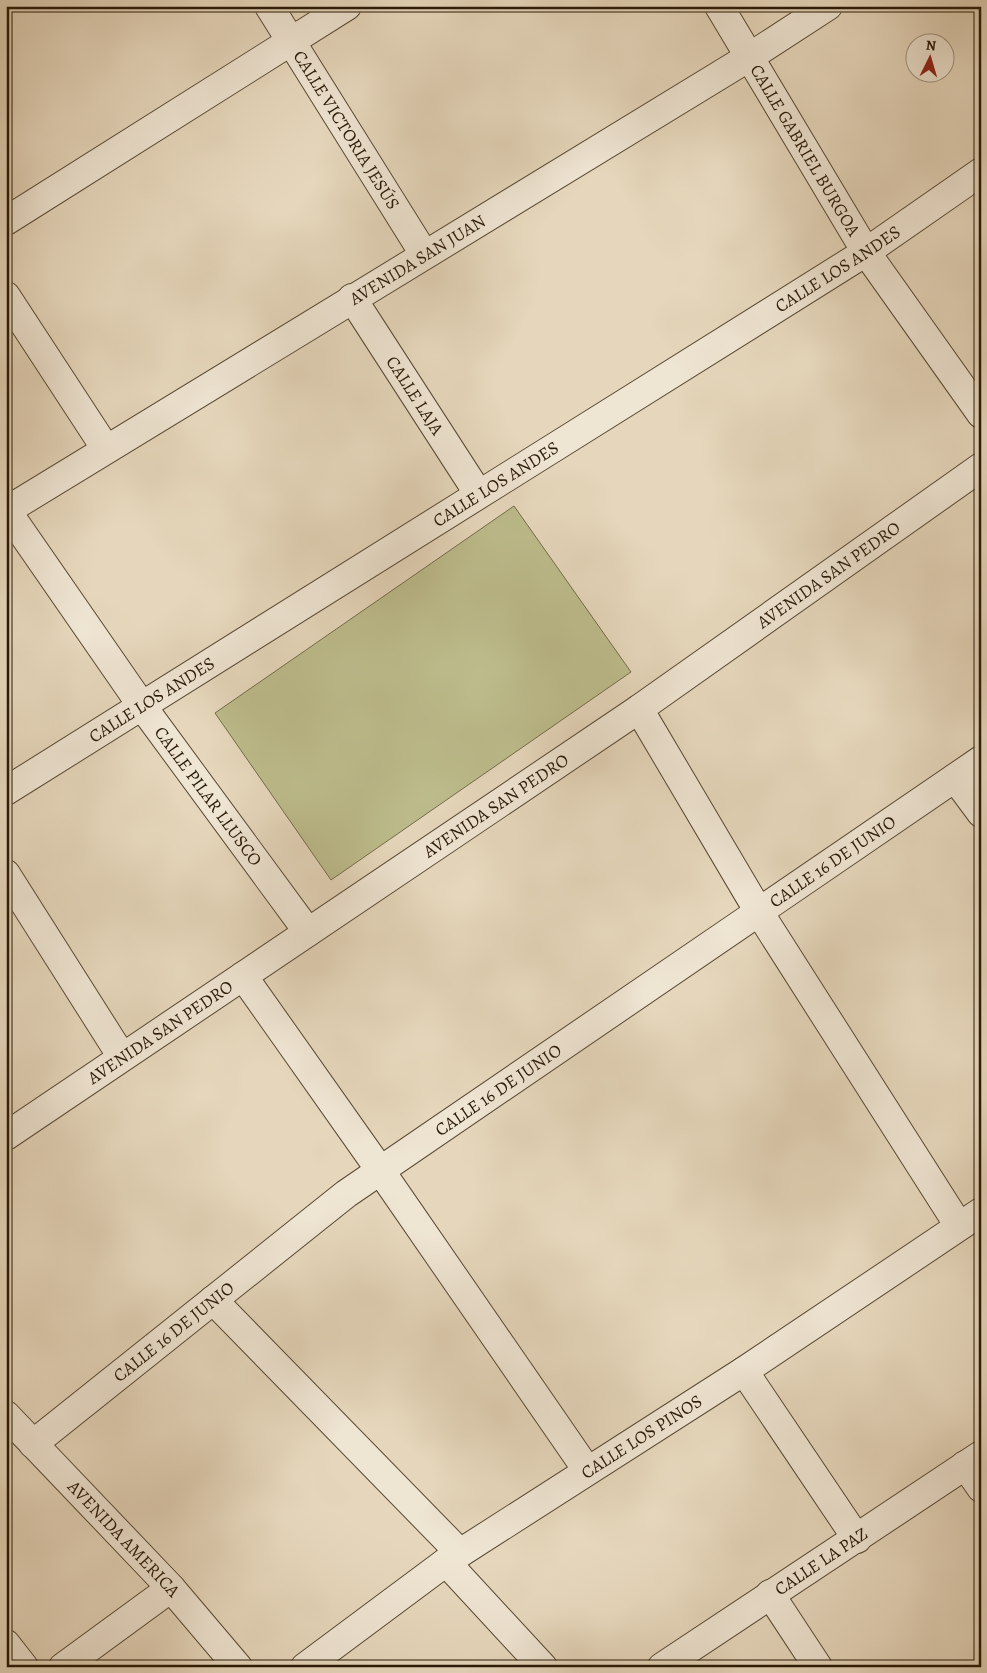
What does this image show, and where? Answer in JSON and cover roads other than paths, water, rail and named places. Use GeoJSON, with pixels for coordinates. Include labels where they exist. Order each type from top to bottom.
{"type":"FeatureCollection","features":[{"type":"Feature","properties":{"kind":"street","name":"CALLE VICTORIA JESÚS"},"geometry":{"type":"LineString","coordinates":[[270,6],[424,254]]}},
{"type":"Feature","properties":{"kind":"street"},"geometry":{"type":"LineString","coordinates":[[6,221],[347,6]]}},
{"type":"Feature","properties":{"kind":"street","name":"CALLE GABRIEL BURGOA"},"geometry":{"type":"LineString","coordinates":[[719,6],[866,252],[981,414]]}},
{"type":"Feature","properties":{"kind":"street","name":"AVENIDA SAN JUAN"},"geometry":{"type":"LineString","coordinates":[[7,511],[750,56],[828,6]]}},
{"type":"Feature","properties":{"kind":"street","name":"CALLE LOS ANDES"},"geometry":{"type":"LineString","coordinates":[[6,792],[478,493],[866,252],[981,172]]}},
{"type":"Feature","properties":{"kind":"street"},"geometry":{"type":"LineString","coordinates":[[6,296],[106,449]]}},
{"type":"Feature","properties":{"kind":"street","name":"CALLE LAJA"},"geometry":{"type":"LineString","coordinates":[[352,298],[478,493]]}},
{"type":"Feature","properties":{"kind":"street","name":"AVENIDA SAN PEDRO"},"geometry":{"type":"LineString","coordinates":[[6,1136],[639,709],[981,468]]}},
{"type":"Feature","properties":{"kind":"street","name":"CALLE PILAR LLUSCO"},"geometry":{"type":"LineString","coordinates":[[7,511],[142,706],[308,932]]}},
{"type":"Feature","properties":{"kind":"street"},"geometry":{"type":"LineString","coordinates":[[639,709],[759,912],[970,1219]]}},
{"type":"Feature","properties":{"kind":"street","name":"CALLE 16 DE JUNIO"},"geometry":{"type":"LineString","coordinates":[[33,1444],[346,1194],[981,760]]}},
{"type":"Feature","properties":{"kind":"street"},"geometry":{"type":"LineString","coordinates":[[954,778],[981,813]]}},
{"type":"Feature","properties":{"kind":"street"},"geometry":{"type":"LineString","coordinates":[[6,874],[122,1057]]}},
{"type":"Feature","properties":{"kind":"street"},"geometry":{"type":"LineString","coordinates":[[243,976],[380,1170],[587,1470]]}},
{"type":"Feature","properties":{"kind":"street","name":"CALLE LOS PINOS"},"geometry":{"type":"LineString","coordinates":[[305,1667],[453,1557],[744,1371],[970,1219]]}},
{"type":"Feature","properties":{"kind":"street"},"geometry":{"type":"LineString","coordinates":[[213,1300],[453,1557],[543,1667]]}},
{"type":"Feature","properties":{"kind":"street"},"geometry":{"type":"LineString","coordinates":[[744,1371],[856,1539]]}},
{"type":"Feature","properties":{"kind":"street","name":"AVENIDA AMERICA"},"geometry":{"type":"LineString","coordinates":[[6,1415],[171,1588],[238,1667]]}},
{"type":"Feature","properties":{"kind":"street"},"geometry":{"type":"LineString","coordinates":[[973,1460],[981,1488]]}},
{"type":"Feature","properties":{"kind":"street","name":"CALLE LA PAZ"},"geometry":{"type":"LineString","coordinates":[[662,1667],[973,1460]]}},
{"type":"Feature","properties":{"kind":"street"},"geometry":{"type":"LineString","coordinates":[[63,1667],[171,1588]]}},
{"type":"Feature","properties":{"kind":"street"},"geometry":{"type":"LineString","coordinates":[[770,1594],[818,1667]]}},
{"type":"Feature","properties":{"kind":"street"},"geometry":{"type":"LineString","coordinates":[[6,1644],[24,1667]]}}]}
